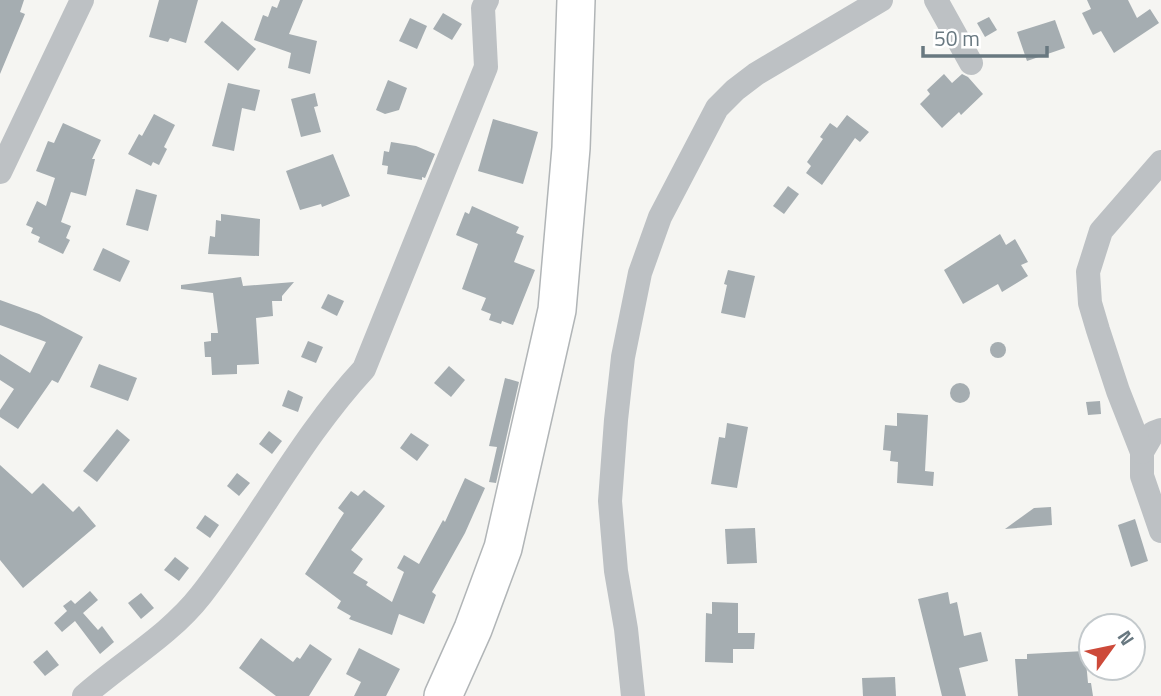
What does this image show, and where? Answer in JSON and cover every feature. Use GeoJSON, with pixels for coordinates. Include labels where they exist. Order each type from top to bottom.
{"type":"FeatureCollection","features":[{"type":"Feature","properties":{"kind":"highway"},"geometry":{"type":"LineString","coordinates":[[443,696],[473,629],[503,548],[557,310],[571,148],[576,0]]}},
{"type":"Feature","properties":{"kind":"street"},"geometry":{"type":"LineString","coordinates":[[0,172],[82,0]]}},
{"type":"Feature","properties":{"kind":"street"},"geometry":{"type":"LineString","coordinates":[[92,693],[174,625],[201,595],[335,401],[365,369],[486,67],[482,8],[487,0]]}},
{"type":"Feature","properties":{"kind":"street"},"geometry":{"type":"LineString","coordinates":[[634,696],[616,571],[610,501],[623,357],[640,273],[660,217],[718,108],[735,90],[756,75],[881,0]]}},
{"type":"Feature","properties":{"kind":"street"},"geometry":{"type":"LineString","coordinates":[[936,0],[971,63]]}},
{"type":"Feature","properties":{"kind":"street"},"geometry":{"type":"LineString","coordinates":[[1161,162],[1101,230],[1088,272],[1090,303],[1118,391],[1142,452],[1142,476],[1161,531]]}},
{"type":"Feature","properties":{"kind":"street"},"geometry":{"type":"LineString","coordinates":[[1142,452],[1153,432],[1161,430]]}},
{"type":"Feature","properties":{"kind":"building"},"geometry":{"type":"Polygon","coordinates":[[[0,0],[24,0],[20,12],[25,14],[0,74],[0,0]]]}},
{"type":"Feature","properties":{"kind":"building"},"geometry":{"type":"Polygon","coordinates":[[[159,0],[198,0],[186,43],[170,38],[168,42],[149,37],[159,0]]]}},
{"type":"Feature","properties":{"kind":"building"},"geometry":{"type":"Polygon","coordinates":[[[280,0],[303,0],[289,34],[317,41],[310,74],[288,68],[291,53],[254,40],[263,15],[268,17],[272,6],[277,8],[280,0]]]}},
{"type":"Feature","properties":{"kind":"building"},"geometry":{"type":"Polygon","coordinates":[[[1087,0],[1128,0],[1137,18],[1150,9],[1159,23],[1114,53],[1101,31],[1093,35],[1082,13],[1091,9],[1087,0]]]}},
{"type":"Feature","properties":{"kind":"building"},"geometry":{"type":"Polygon","coordinates":[[[443,13],[462,24],[452,40],[433,29],[443,13]]]}},
{"type":"Feature","properties":{"kind":"building"},"geometry":{"type":"Polygon","coordinates":[[[989,17],[997,30],[985,37],[977,23],[989,17]]]}},
{"type":"Feature","properties":{"kind":"building"},"geometry":{"type":"Polygon","coordinates":[[[410,18],[427,26],[417,49],[399,41],[410,18]]]}},
{"type":"Feature","properties":{"kind":"building"},"geometry":{"type":"Polygon","coordinates":[[[1055,20],[1065,48],[1027,61],[1017,32],[1055,20]]]}},
{"type":"Feature","properties":{"kind":"building"},"geometry":{"type":"Polygon","coordinates":[[[222,21],[256,49],[238,71],[204,42],[222,21]]]}},
{"type":"Feature","properties":{"kind":"building"},"geometry":{"type":"Polygon","coordinates":[[[944,74],[952,83],[962,74],[968,77],[983,94],[961,115],[959,112],[942,128],[920,104],[930,94],[927,90],[944,74]]]}},
{"type":"Feature","properties":{"kind":"building"},"geometry":{"type":"Polygon","coordinates":[[[388,80],[407,88],[399,110],[385,114],[376,110],[388,80]]]}},
{"type":"Feature","properties":{"kind":"building"},"geometry":{"type":"Polygon","coordinates":[[[228,83],[260,90],[255,111],[242,108],[234,151],[212,146],[228,83]]]}},
{"type":"Feature","properties":{"kind":"building"},"geometry":{"type":"Polygon","coordinates":[[[315,93],[318,106],[314,107],[321,132],[301,137],[291,99],[315,93]]]}},
{"type":"Feature","properties":{"kind":"building"},"geometry":{"type":"Polygon","coordinates":[[[154,114],[175,125],[159,165],[153,162],[151,166],[128,154],[154,114]]]}},
{"type":"Feature","properties":{"kind":"building"},"geometry":{"type":"Polygon","coordinates":[[[847,115],[869,132],[860,142],[855,138],[822,185],[806,173],[811,166],[807,162],[830,123],[837,128],[847,115]]]}},
{"type":"Feature","properties":{"kind":"building"},"geometry":{"type":"Polygon","coordinates":[[[493,119],[538,132],[523,184],[478,171],[493,119]]]}},
{"type":"Feature","properties":{"kind":"building"},"geometry":{"type":"Polygon","coordinates":[[[63,123],[101,140],[92,159],[95,159],[86,196],[71,192],[61,222],[71,226],[66,238],[70,240],[63,254],[38,242],[40,237],[31,233],[33,228],[26,225],[37,201],[46,206],[55,178],[36,171],[48,141],[54,143],[63,123]]]}},
{"type":"Feature","properties":{"kind":"building"},"geometry":{"type":"Polygon","coordinates":[[[391,142],[416,146],[435,154],[425,178],[422,177],[422,180],[387,174],[388,166],[382,165],[384,151],[389,152],[391,142]]]}},
{"type":"Feature","properties":{"kind":"building"},"geometry":{"type":"Polygon","coordinates":[[[333,154],[350,196],[322,207],[321,204],[300,210],[286,171],[333,154]]]}},
{"type":"Feature","properties":{"kind":"building"},"geometry":{"type":"Polygon","coordinates":[[[788,186],[799,194],[784,214],[773,206],[788,186]]]}},
{"type":"Feature","properties":{"kind":"building"},"geometry":{"type":"Polygon","coordinates":[[[136,189],[157,195],[148,231],[126,225],[136,189]]]}},
{"type":"Feature","properties":{"kind":"building"},"geometry":{"type":"Polygon","coordinates":[[[472,206],[519,227],[516,233],[524,236],[514,262],[535,270],[513,325],[489,320],[491,314],[481,310],[486,298],[462,289],[478,244],[456,235],[465,212],[469,214],[472,206]]]}},
{"type":"Feature","properties":{"kind":"building"},"geometry":{"type":"Polygon","coordinates":[[[221,214],[260,219],[259,256],[208,254],[210,236],[215,237],[216,220],[221,221],[221,214]]]}},
{"type":"Feature","properties":{"kind":"building"},"geometry":{"type":"Polygon","coordinates":[[[1000,234],[1006,245],[1015,239],[1028,262],[1021,265],[1028,276],[1002,292],[998,284],[963,304],[944,270],[1000,234]]]}},
{"type":"Feature","properties":{"kind":"building"},"geometry":{"type":"Polygon","coordinates":[[[103,248],[130,261],[120,282],[93,270],[103,248]]]}},
{"type":"Feature","properties":{"kind":"building"},"geometry":{"type":"Polygon","coordinates":[[[728,270],[755,276],[745,318],[721,313],[728,270]]]}},
{"type":"Feature","properties":{"kind":"building"},"geometry":{"type":"Polygon","coordinates":[[[241,277],[243,286],[294,282],[282,296],[282,301],[272,301],[273,316],[256,318],[259,364],[237,365],[237,374],[212,375],[211,357],[205,357],[204,342],[211,341],[211,333],[218,333],[213,293],[181,289],[181,285],[241,277]]]}},
{"type":"Feature","properties":{"kind":"building"},"geometry":{"type":"Polygon","coordinates":[[[328,294],[344,301],[337,316],[321,308],[328,294]]]}},
{"type":"Feature","properties":{"kind":"building"},"geometry":{"type":"Polygon","coordinates":[[[0,300],[39,314],[83,337],[58,383],[52,380],[18,429],[0,417],[0,410],[14,389],[0,380],[0,354],[30,373],[46,342],[0,325],[0,300]]]}},
{"type":"Feature","properties":{"kind":"building"},"geometry":{"type":"Polygon","coordinates":[[[308,341],[323,347],[316,363],[301,357],[308,341]]]}},
{"type":"Feature","properties":{"kind":"building"},"geometry":{"type":"Polygon","coordinates":[[[995,342],[1001,342],[1006,350],[1004,356],[995,358],[990,353],[990,347],[995,342]]]}},
{"type":"Feature","properties":{"kind":"building"},"geometry":{"type":"Polygon","coordinates":[[[99,364],[137,378],[128,401],[90,387],[99,364]]]}},
{"type":"Feature","properties":{"kind":"building"},"geometry":{"type":"Polygon","coordinates":[[[449,366],[465,380],[451,397],[434,383],[449,366]]]}},
{"type":"Feature","properties":{"kind":"building"},"geometry":{"type":"Polygon","coordinates":[[[505,378],[519,382],[496,483],[489,482],[497,447],[489,446],[505,378]]]}},
{"type":"Feature","properties":{"kind":"building"},"geometry":{"type":"Polygon","coordinates":[[[956,383],[964,383],[970,393],[964,403],[956,403],[950,397],[950,389],[956,383]]]}},
{"type":"Feature","properties":{"kind":"building"},"geometry":{"type":"Polygon","coordinates":[[[288,390],[303,397],[298,412],[282,406],[288,390]]]}},
{"type":"Feature","properties":{"kind":"building"},"geometry":{"type":"Polygon","coordinates":[[[1100,401],[1101,414],[1088,415],[1086,402],[1100,401]]]}},
{"type":"Feature","properties":{"kind":"building"},"geometry":{"type":"Polygon","coordinates":[[[897,413],[928,415],[925,471],[934,472],[933,486],[897,483],[898,462],[890,461],[891,451],[883,450],[885,425],[897,426],[897,413]]]}},
{"type":"Feature","properties":{"kind":"building"},"geometry":{"type":"Polygon","coordinates":[[[727,423],[748,427],[737,488],[711,484],[719,437],[725,438],[727,423]]]}},
{"type":"Feature","properties":{"kind":"building"},"geometry":{"type":"Polygon","coordinates":[[[117,429],[130,440],[97,482],[83,471],[117,429]]]}},
{"type":"Feature","properties":{"kind":"building"},"geometry":{"type":"Polygon","coordinates":[[[269,431],[282,441],[272,454],[259,444],[269,431]]]}},
{"type":"Feature","properties":{"kind":"building"},"geometry":{"type":"Polygon","coordinates":[[[411,433],[429,445],[417,461],[400,448],[411,433]]]}},
{"type":"Feature","properties":{"kind":"building"},"geometry":{"type":"Polygon","coordinates":[[[0,465],[32,494],[43,483],[73,512],[79,506],[96,526],[23,588],[0,560],[0,465]]]}},
{"type":"Feature","properties":{"kind":"building"},"geometry":{"type":"Polygon","coordinates":[[[237,473],[250,483],[239,496],[227,486],[237,473]]]}},
{"type":"Feature","properties":{"kind":"building"},"geometry":{"type":"Polygon","coordinates":[[[465,478],[485,488],[465,533],[432,592],[436,595],[424,624],[399,614],[392,635],[349,619],[351,616],[337,608],[341,601],[305,574],[344,513],[338,508],[351,491],[358,496],[364,490],[385,506],[351,550],[363,559],[353,573],[392,602],[404,572],[397,568],[404,555],[419,564],[443,520],[445,522],[465,478]]]}},
{"type":"Feature","properties":{"kind":"building"},"geometry":{"type":"Polygon","coordinates":[[[1051,507],[1052,525],[1005,529],[1034,508],[1051,507]]]}},
{"type":"Feature","properties":{"kind":"building"},"geometry":{"type":"Polygon","coordinates":[[[205,515],[219,525],[210,538],[196,528],[205,515]]]}},
{"type":"Feature","properties":{"kind":"building"},"geometry":{"type":"Polygon","coordinates":[[[1135,519],[1148,561],[1131,567],[1118,525],[1135,519]]]}},
{"type":"Feature","properties":{"kind":"building"},"geometry":{"type":"Polygon","coordinates":[[[755,528],[757,563],[727,564],[725,529],[755,528]]]}},
{"type":"Feature","properties":{"kind":"building"},"geometry":{"type":"Polygon","coordinates":[[[175,557],[189,568],[179,581],[164,570],[175,557]]]}},
{"type":"Feature","properties":{"kind":"building"},"geometry":{"type":"Polygon","coordinates":[[[90,591],[98,600],[83,613],[98,630],[102,626],[114,642],[100,654],[75,621],[62,632],[54,623],[67,611],[63,606],[71,600],[75,604],[90,591]]]}},
{"type":"Feature","properties":{"kind":"building"},"geometry":{"type":"Polygon","coordinates":[[[948,592],[950,604],[957,602],[964,636],[981,632],[988,661],[959,668],[966,696],[942,696],[918,599],[948,592]]]}},
{"type":"Feature","properties":{"kind":"building"},"geometry":{"type":"Polygon","coordinates":[[[141,593],[154,608],[141,619],[128,603],[141,593]]]}},
{"type":"Feature","properties":{"kind":"building"},"geometry":{"type":"Polygon","coordinates":[[[712,602],[738,603],[738,633],[755,633],[754,649],[733,649],[733,663],[705,662],[706,613],[712,614],[712,602]]]}},
{"type":"Feature","properties":{"kind":"building"},"geometry":{"type":"Polygon","coordinates":[[[261,638],[293,662],[297,657],[300,659],[310,644],[332,659],[309,696],[276,696],[239,668],[261,638]]]}},
{"type":"Feature","properties":{"kind":"building"},"geometry":{"type":"Polygon","coordinates":[[[359,648],[400,669],[386,696],[354,696],[361,682],[346,674],[359,648]]]}},
{"type":"Feature","properties":{"kind":"building"},"geometry":{"type":"Polygon","coordinates":[[[47,650],[59,665],[45,676],[33,662],[47,650]]]}},
{"type":"Feature","properties":{"kind":"building"},"geometry":{"type":"Polygon","coordinates":[[[1077,651],[1077,682],[1091,683],[1093,696],[1018,696],[1015,659],[1027,659],[1027,654],[1077,651]]]}},
{"type":"Feature","properties":{"kind":"building"},"geometry":{"type":"Polygon","coordinates":[[[895,677],[896,696],[863,696],[862,678],[895,677]]]}}]}
